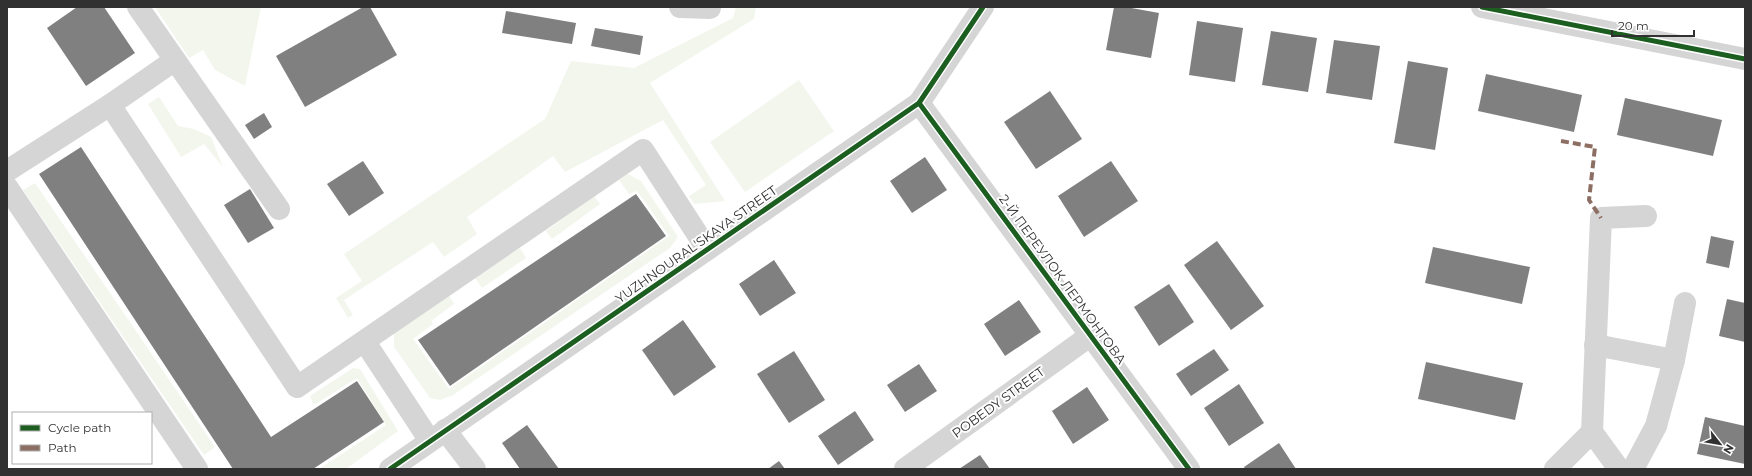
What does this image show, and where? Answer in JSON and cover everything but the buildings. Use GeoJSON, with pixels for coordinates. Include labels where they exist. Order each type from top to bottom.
{"type":"FeatureCollection","features":[{"type":"Feature","properties":{"kind":"street"},"geometry":{"type":"LineString","coordinates":[[138,7],[278,208]]}},
{"type":"Feature","properties":{"kind":"street"},"geometry":{"type":"LineString","coordinates":[[680,7],[710,8]]}},
{"type":"Feature","properties":{"kind":"street","name":"YUZHNOURAL'SKAYA STREET"},"geometry":{"type":"LineString","coordinates":[[390,469],[919,103],[983,7]]}},
{"type":"Feature","properties":{"kind":"street"},"geometry":{"type":"LineString","coordinates":[[1482,7],[1745,59]]}},
{"type":"Feature","properties":{"kind":"street"},"geometry":{"type":"LineString","coordinates":[[7,171],[110,105],[175,60]]}},
{"type":"Feature","properties":{"kind":"street","name":"2-Й ПЕРЕУЛОК ЛЕРМОНТОВА"},"geometry":{"type":"LineString","coordinates":[[919,103],[1189,469]]}},
{"type":"Feature","properties":{"kind":"street"},"geometry":{"type":"LineString","coordinates":[[110,105],[297,387],[643,150],[708,249]]}},
{"type":"Feature","properties":{"kind":"street"},"geometry":{"type":"LineString","coordinates":[[7,187],[197,469]]}},
{"type":"Feature","properties":{"kind":"street"},"geometry":{"type":"LineString","coordinates":[[1618,469],[1592,432],[1601,218],[1646,216]]}},
{"type":"Feature","properties":{"kind":"street"},"geometry":{"type":"LineString","coordinates":[[1633,469],[1656,426],[1674,360],[1686,303]]}},
{"type":"Feature","properties":{"kind":"street","name":"POBEDY STREET"},"geometry":{"type":"LineString","coordinates":[[905,469],[1091,335]]}},
{"type":"Feature","properties":{"kind":"street"},"geometry":{"type":"LineString","coordinates":[[364,342],[438,436],[475,469]]}},
{"type":"Feature","properties":{"kind":"street"},"geometry":{"type":"LineString","coordinates":[[1596,345],[1674,360]]}},
{"type":"Feature","properties":{"kind":"street"},"geometry":{"type":"LineString","coordinates":[[1555,469],[1592,432]]}},
{"type":"Feature","properties":{"kind":"shaded area"},"geometry":{"type":"Polygon","coordinates":[[[155,7],[261,7],[245,86],[215,70],[203,50],[189,58],[155,7]]]}},
{"type":"Feature","properties":{"kind":"shaded area"},"geometry":{"type":"Polygon","coordinates":[[[736,7],[756,7],[754,19],[650,83],[725,201],[694,204],[689,196],[706,185],[663,120],[565,172],[553,156],[467,217],[477,234],[444,257],[433,242],[344,300],[353,315],[348,318],[336,298],[362,281],[344,254],[545,119],[571,61],[634,68],[733,18],[736,7]]]}},
{"type":"Feature","properties":{"kind":"shaded area"},"geometry":{"type":"Polygon","coordinates":[[[799,80],[834,131],[745,192],[710,142],[799,80]]]}},
{"type":"Feature","properties":{"kind":"shaded area"},"geometry":{"type":"Polygon","coordinates":[[[159,97],[178,126],[194,129],[211,137],[223,167],[204,144],[181,157],[148,104],[159,97]]]}},
{"type":"Feature","properties":{"kind":"shaded area"},"geometry":{"type":"Polygon","coordinates":[[[628,174],[641,181],[678,237],[670,248],[453,395],[440,400],[430,398],[394,347],[394,333],[449,295],[454,304],[431,321],[433,324],[413,339],[449,389],[669,236],[637,191],[629,194],[619,180],[628,174]]]}},
{"type":"Feature","properties":{"kind":"shaded area"},"geometry":{"type":"Polygon","coordinates":[[[35,183],[215,447],[204,455],[23,190],[35,183]]]}},
{"type":"Feature","properties":{"kind":"shaded area"},"geometry":{"type":"Polygon","coordinates":[[[594,196],[600,204],[552,239],[546,231],[594,196]]]}},
{"type":"Feature","properties":{"kind":"shaded area"},"geometry":{"type":"Polygon","coordinates":[[[520,248],[526,258],[482,288],[475,278],[520,248]]]}},
{"type":"Feature","properties":{"kind":"shaded area"},"geometry":{"type":"Polygon","coordinates":[[[353,368],[360,369],[398,431],[346,469],[319,469],[386,425],[357,378],[314,405],[310,396],[353,368]]]}},
{"type":"Feature","properties":{"kind":"marked path"},"geometry":{"type":"LineString","coordinates":[[1561,141],[1595,147],[1589,200],[1601,218]]}},
{"type":"Feature","properties":{"kind":"cycle path"},"geometry":{"type":"LineString","coordinates":[[390,469],[919,103],[983,7]]}},
{"type":"Feature","properties":{"kind":"cycle path"},"geometry":{"type":"LineString","coordinates":[[1482,7],[1745,59]]}},
{"type":"Feature","properties":{"kind":"cycle path"},"geometry":{"type":"LineString","coordinates":[[919,103],[1189,469]]}}]}
